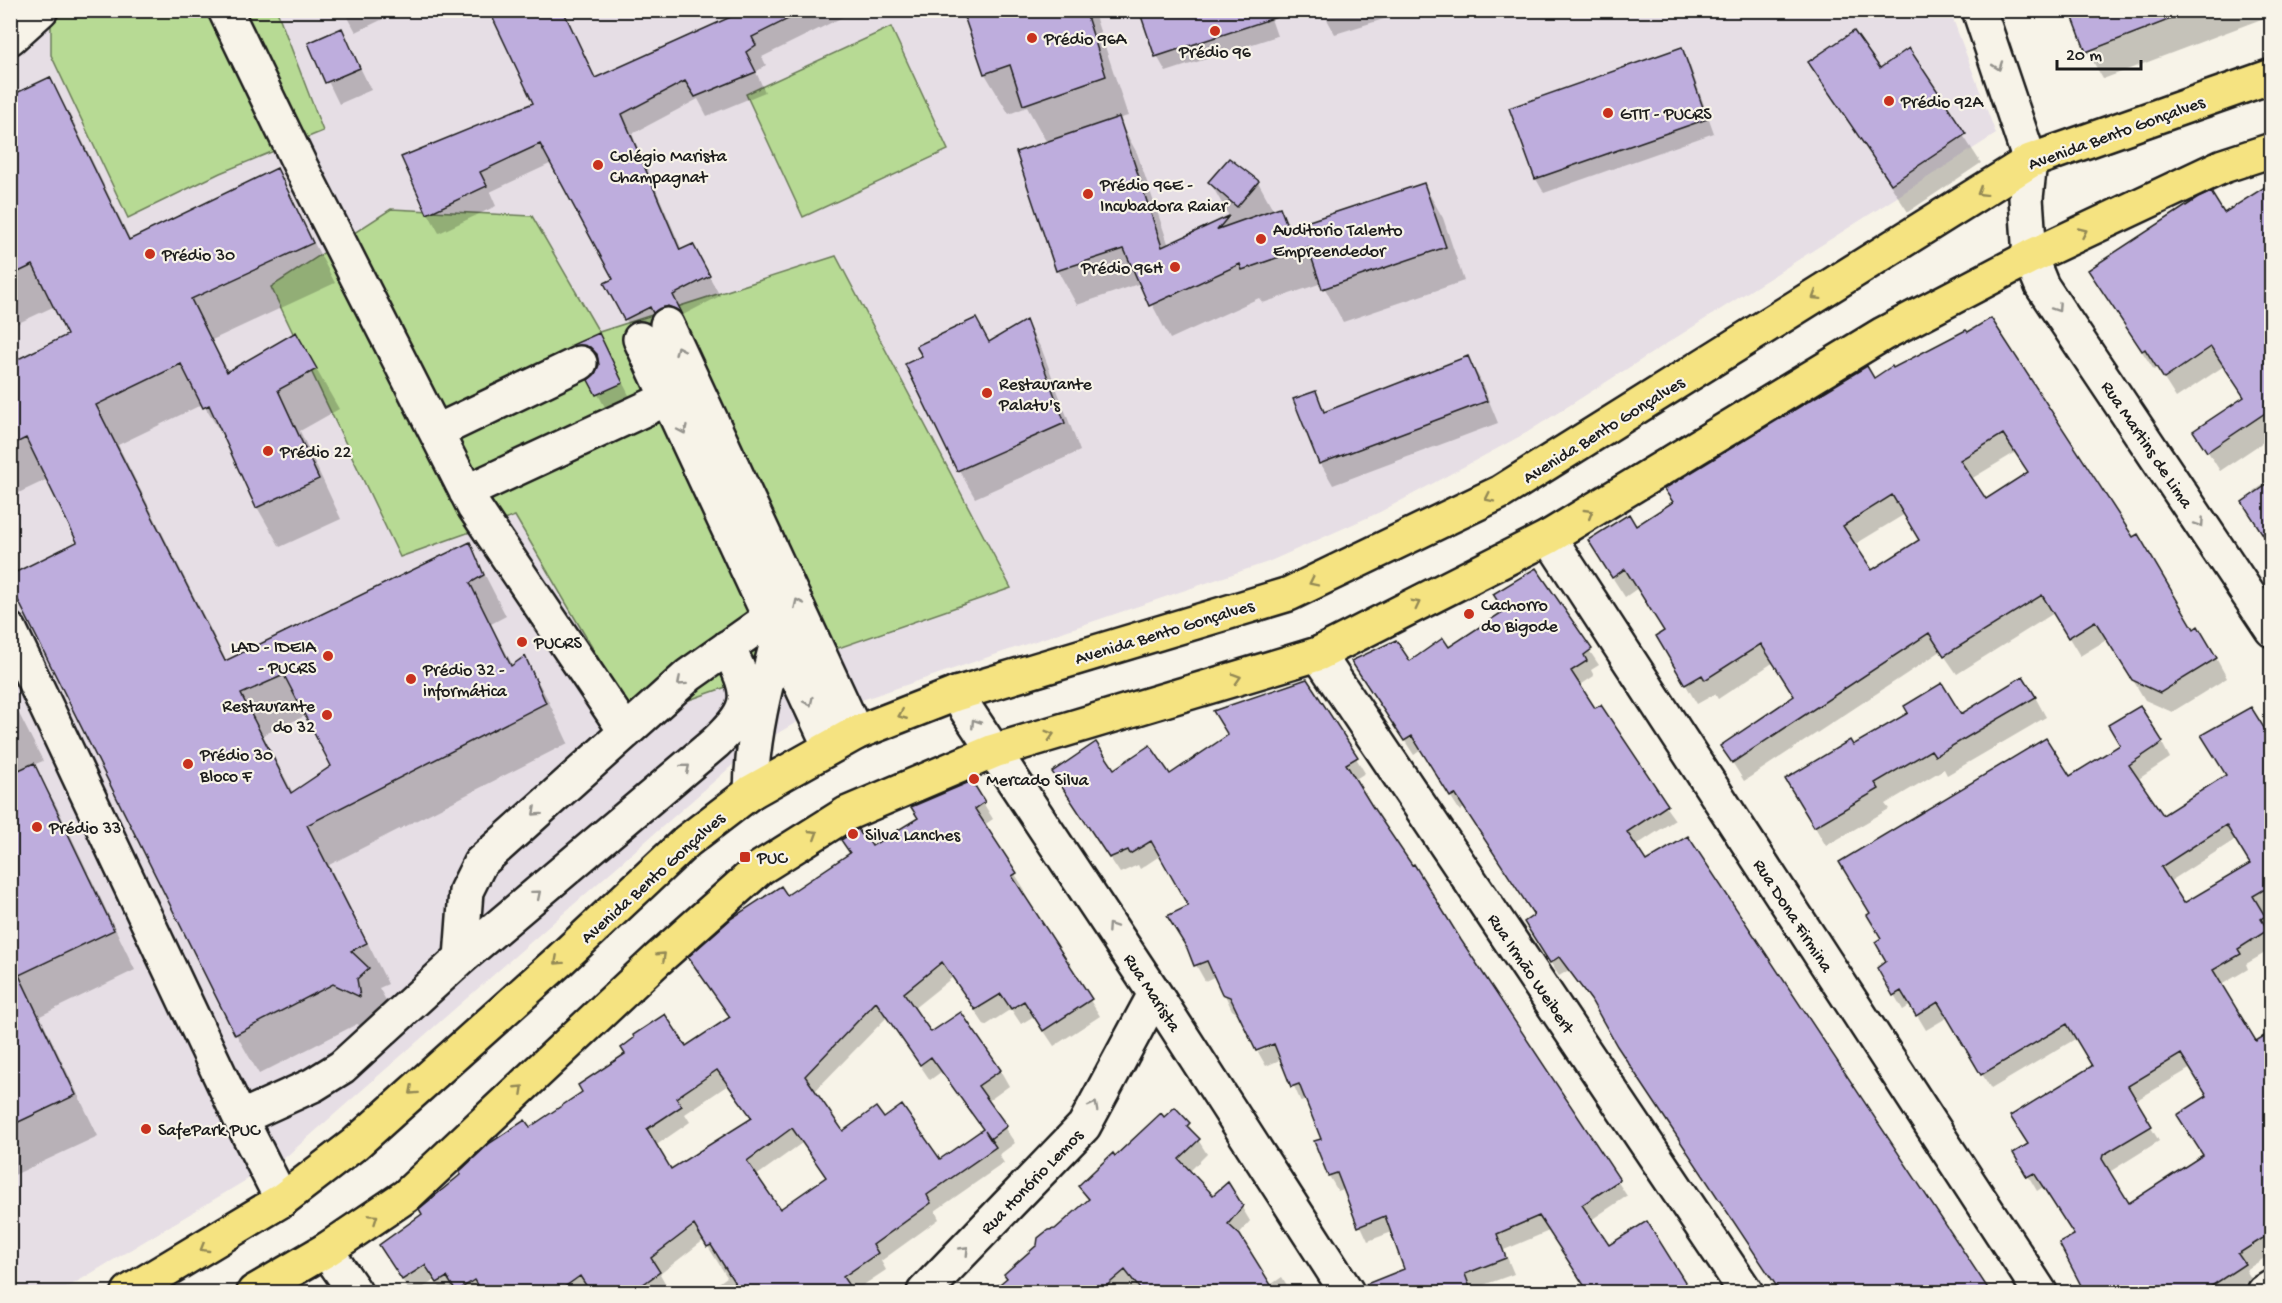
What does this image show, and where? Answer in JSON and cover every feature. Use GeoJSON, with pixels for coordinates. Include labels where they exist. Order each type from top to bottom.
{"type":"FeatureCollection","features":[{"type":"Feature","properties":{"kind":"main road","name":"Avenida Bento Gonçalves"},"geometry":{"type":"LineString","coordinates":[[129,1293],[282,1200],[356,1144],[560,960],[687,841],[751,792],[843,740],[956,694],[1289,594],[1501,492],[2030,161],[2271,76]]}},
{"type":"Feature","properties":{"kind":"main road"},"geometry":{"type":"LineString","coordinates":[[254,1293],[326,1250],[406,1196],[658,959],[760,868],[846,814],[994,751],[1318,654],[1549,537],[1883,334],[2030,257],[2223,166],[2271,150]]}},
{"type":"Feature","properties":{"kind":"street"},"geometry":{"type":"LineString","coordinates":[[10,38],[40,10]]}},
{"type":"Feature","properties":{"kind":"street"},"geometry":{"type":"LineString","coordinates":[[225,10],[300,165],[466,492],[626,732]]}},
{"type":"Feature","properties":{"kind":"street"},"geometry":{"type":"LineString","coordinates":[[1979,10],[2030,161]]}},
{"type":"Feature","properties":{"kind":"street","name":"Rua Martins de Lima"},"geometry":{"type":"LineString","coordinates":[[2030,161],[2026,198],[2030,257],[2042,286],[2271,630]]}},
{"type":"Feature","properties":{"kind":"street"},"geometry":{"type":"LineString","coordinates":[[654,332],[789,640],[756,724],[751,753],[751,792]]}},
{"type":"Feature","properties":{"kind":"street"},"geometry":{"type":"LineString","coordinates":[[436,432],[580,363]]}},
{"type":"Feature","properties":{"kind":"street"},"geometry":{"type":"LineString","coordinates":[[466,492],[682,392]]}},
{"type":"Feature","properties":{"kind":"street"},"geometry":{"type":"LineString","coordinates":[[682,392],[789,640],[843,740]]}},
{"type":"Feature","properties":{"kind":"street","name":"Rua Dona Firmina"},"geometry":{"type":"LineString","coordinates":[[1549,537],[2040,1293]]}},
{"type":"Feature","properties":{"kind":"street"},"geometry":{"type":"LineString","coordinates":[[10,630],[240,1118],[282,1200]]}},
{"type":"Feature","properties":{"kind":"street"},"geometry":{"type":"LineString","coordinates":[[461,958],[466,891],[480,862],[689,675],[728,647],[789,640]]}},
{"type":"Feature","properties":{"kind":"street"},"geometry":{"type":"LineString","coordinates":[[240,1118],[313,1085],[342,1067],[461,958],[733,726],[744,713],[746,696],[742,676],[728,647]]}},
{"type":"Feature","properties":{"kind":"street","name":"Rua Irmão Weibert"},"geometry":{"type":"LineString","coordinates":[[1318,654],[1746,1293]]}},
{"type":"Feature","properties":{"kind":"street","name":"Rua Marista"},"geometry":{"type":"LineString","coordinates":[[956,694],[1155,993],[1347,1293]]}},
{"type":"Feature","properties":{"kind":"street","name":"Rua Honório Lemos"},"geometry":{"type":"LineString","coordinates":[[924,1293],[1084,1126],[1155,993]]}},
{"type":"Feature","properties":{"kind":"street"},"geometry":{"type":"LineString","coordinates":[[326,1250],[355,1293]]}},
{"type":"Feature","properties":{"kind":"street"},"geometry":{"type":"LineString","coordinates":[[2264,1293],[2271,1287]]}},
{"type":"Feature","properties":{"kind":"shaded area","name":"PUCRS"},"geometry":{"type":"Polygon","coordinates":[[[10,11],[1950,11],[1996,134],[1526,433],[1380,512],[1268,562],[797,722],[752,748],[288,1155],[60,1292],[11,1292],[10,11]]]}},
{"type":"Feature","properties":{"kind":"green space"},"geometry":{"type":"Polygon","coordinates":[[[51,11],[277,11],[323,131],[220,173],[128,218],[51,55],[51,11]]]}},
{"type":"Feature","properties":{"kind":"green space"},"geometry":{"type":"Polygon","coordinates":[[[891,27],[948,150],[803,217],[746,94],[891,27]]]}},
{"type":"Feature","properties":{"kind":"green space"},"geometry":{"type":"Polygon","coordinates":[[[391,209],[532,216],[599,332],[836,256],[1011,588],[634,719],[515,516],[400,557],[271,287],[391,209]]]}},
{"type":"Feature","properties":{"kind":"building","name":"Colégio Marista Champagnat"},"geometry":{"type":"Polygon","coordinates":[[[489,10],[563,10],[595,78],[746,10],[806,10],[752,37],[756,45],[746,52],[756,72],[695,97],[685,81],[622,114],[680,250],[693,244],[710,276],[673,295],[682,313],[668,306],[653,313],[650,307],[624,320],[604,283],[613,279],[540,144],[480,172],[487,186],[427,214],[401,157],[533,103],[489,10]]]}},
{"type":"Feature","properties":{"kind":"building","name":"Prédio 96A"},"geometry":{"type":"Polygon","coordinates":[[[962,10],[1085,10],[1106,76],[1023,105],[1010,65],[984,74],[962,10]]]}},
{"type":"Feature","properties":{"kind":"building"},"geometry":{"type":"Polygon","coordinates":[[[1139,10],[1282,10],[1283,15],[1155,57],[1139,10]]]}},
{"type":"Feature","properties":{"kind":"building"},"geometry":{"type":"Polygon","coordinates":[[[2070,10],[2189,10],[2189,12],[2086,52],[2070,10]]]}},
{"type":"Feature","properties":{"kind":"building"},"geometry":{"type":"Polygon","coordinates":[[[342,28],[360,68],[325,83],[308,43],[342,28]]]}},
{"type":"Feature","properties":{"kind":"building","name":"Prédio 92A"},"geometry":{"type":"Polygon","coordinates":[[[1854,31],[1880,68],[1909,48],[1966,134],[1891,184],[1808,62],[1854,31]]]}},
{"type":"Feature","properties":{"kind":"building","name":"GTIT - PUCRS"},"geometry":{"type":"Polygon","coordinates":[[[1682,47],[1707,119],[1535,179],[1509,108],[1682,47]]]}},
{"type":"Feature","properties":{"kind":"building"},"geometry":{"type":"Polygon","coordinates":[[[50,77],[129,240],[277,168],[313,243],[191,299],[227,372],[296,332],[317,369],[278,390],[319,479],[256,508],[209,405],[203,408],[181,364],[96,405],[225,661],[470,542],[484,575],[470,583],[511,666],[525,656],[546,703],[307,825],[367,943],[351,951],[369,968],[357,979],[360,997],[333,984],[235,1035],[10,584],[10,575],[77,542],[26,438],[10,446],[10,363],[67,335],[33,265],[10,276],[10,96],[50,77]],[[284,675],[241,694],[291,793],[331,766],[284,675]]]}},
{"type":"Feature","properties":{"kind":"building"},"geometry":{"type":"Polygon","coordinates":[[[1119,117],[1162,247],[1229,216],[1218,229],[1280,207],[1288,228],[1424,183],[1446,247],[1322,289],[1308,247],[1242,270],[1240,264],[1149,306],[1124,249],[1056,271],[1016,152],[1119,117]]]}},
{"type":"Feature","properties":{"kind":"building"},"geometry":{"type":"Polygon","coordinates":[[[1229,158],[1259,181],[1237,207],[1208,182],[1229,158]]]}},
{"type":"Feature","properties":{"kind":"building"},"geometry":{"type":"Polygon","coordinates":[[[2271,183],[2271,409],[2207,452],[2193,431],[2244,397],[2211,347],[2164,379],[2145,349],[2142,351],[2088,270],[2198,198],[2211,192],[2224,213],[2271,183]]]}},
{"type":"Feature","properties":{"kind":"building","name":"Restaurante Palatu's"},"geometry":{"type":"Polygon","coordinates":[[[976,318],[989,342],[1026,320],[1065,423],[957,471],[905,364],[922,356],[916,346],[976,318]]]}},
{"type":"Feature","properties":{"kind":"building"},"geometry":{"type":"Polygon","coordinates":[[[1991,318],[2133,537],[2138,534],[2194,629],[2198,626],[2217,658],[2160,693],[2132,680],[2095,621],[2068,638],[2042,595],[1944,656],[1929,633],[1732,763],[1720,746],[1794,696],[1761,644],[1705,680],[1702,675],[1685,685],[1656,636],[1664,631],[1625,569],[1612,578],[1588,540],[1629,514],[1636,526],[1673,502],[1664,489],[1867,366],[1874,378],[1892,366],[1893,368],[1966,330],[1968,332],[1991,318]],[[2003,434],[1960,460],[1986,499],[2028,472],[2003,434]],[[1892,495],[1843,526],[1872,570],[1919,540],[1892,495]]]}},
{"type":"Feature","properties":{"kind":"building"},"geometry":{"type":"Polygon","coordinates":[[[599,333],[623,383],[596,395],[588,380],[595,374],[599,365],[597,354],[590,347],[572,345],[599,333]]]}},
{"type":"Feature","properties":{"kind":"building"},"geometry":{"type":"Polygon","coordinates":[[[1468,356],[1487,401],[1319,464],[1293,399],[1316,391],[1324,412],[1468,356]]]}},
{"type":"Feature","properties":{"kind":"building"},"geometry":{"type":"Polygon","coordinates":[[[2271,482],[2271,547],[2242,502],[2271,482]]]}},
{"type":"Feature","properties":{"kind":"building"},"geometry":{"type":"Polygon","coordinates":[[[1536,568],[1592,649],[1584,655],[1587,661],[1571,671],[1595,708],[1601,705],[1668,805],[1627,832],[1646,861],[1688,836],[1991,1293],[1781,1293],[1617,1046],[1591,1000],[1559,957],[1550,963],[1524,922],[1534,915],[1455,794],[1450,797],[1412,736],[1404,741],[1351,661],[1396,640],[1410,661],[1443,638],[1449,647],[1504,611],[1493,594],[1536,568]]]}},
{"type":"Feature","properties":{"kind":"building"},"geometry":{"type":"Polygon","coordinates":[[[2023,676],[2036,697],[1935,756],[1931,750],[1875,783],[1879,789],[1814,827],[1785,779],[1850,740],[1853,745],[1908,713],[1904,706],[1942,683],[1961,714],[2023,676]]]}},
{"type":"Feature","properties":{"kind":"building"},"geometry":{"type":"Polygon","coordinates":[[[1307,679],[1358,757],[1346,764],[1372,806],[1412,865],[1414,864],[1461,940],[1620,1180],[1582,1205],[1609,1245],[1647,1221],[1692,1293],[1589,1293],[1539,1216],[1497,1234],[1506,1258],[1465,1274],[1472,1293],[1365,1293],[1364,1285],[1404,1269],[1385,1216],[1358,1227],[1337,1173],[1328,1176],[1314,1141],[1321,1139],[1299,1084],[1291,1087],[1274,1044],[1256,1051],[1230,997],[1222,994],[1207,961],[1194,966],[1187,948],[1167,916],[1188,906],[1151,841],[1130,854],[1128,850],[1109,858],[1052,772],[1096,742],[1114,769],[1150,745],[1170,774],[1228,735],[1213,711],[1307,679]]]}},
{"type":"Feature","properties":{"kind":"building"},"geometry":{"type":"Polygon","coordinates":[[[2140,706],[2163,742],[2129,765],[2163,815],[2226,775],[2201,735],[2251,707],[2271,739],[2271,900],[2265,889],[2253,896],[2265,916],[2261,919],[2268,930],[2238,949],[2241,954],[2213,970],[2256,1041],[2264,1036],[2271,1048],[2271,1233],[2238,1254],[2245,1264],[2201,1293],[2085,1293],[2059,1243],[2074,1235],[2034,1173],[2027,1177],[2013,1153],[2028,1144],[2010,1116],[2092,1066],[2067,1024],[1981,1075],[1938,1002],[1916,1016],[1901,991],[1893,996],[1877,968],[1886,961],[1875,942],[1881,938],[1867,915],[1870,913],[1839,862],[2046,738],[2070,776],[2120,745],[2108,725],[2140,706]],[[2226,825],[2161,867],[2184,903],[2250,864],[2226,825]],[[2181,1054],[2128,1086],[2152,1126],[2103,1155],[2102,1159],[2129,1203],[2203,1155],[2177,1115],[2207,1096],[2181,1054]]]}},
{"type":"Feature","properties":{"kind":"building","name":"Prédio 33"},"geometry":{"type":"Polygon","coordinates":[[[34,763],[114,930],[19,975],[76,1095],[10,1126],[10,774],[34,763]]]}},
{"type":"Feature","properties":{"kind":"building"},"geometry":{"type":"Polygon","coordinates":[[[972,781],[985,802],[975,809],[1017,873],[1012,876],[1092,999],[1043,1031],[1024,1001],[1011,1009],[1001,994],[975,1010],[942,962],[904,993],[931,1032],[961,1012],[1001,1070],[978,1086],[1007,1126],[990,1139],[996,1147],[927,1195],[931,1203],[873,1245],[878,1253],[843,1277],[854,1293],[741,1293],[711,1245],[707,1247],[694,1225],[651,1258],[660,1272],[631,1293],[591,1293],[580,1276],[556,1293],[482,1293],[474,1280],[456,1292],[447,1277],[437,1283],[425,1265],[402,1280],[379,1245],[422,1214],[419,1209],[460,1175],[460,1171],[490,1143],[525,1120],[530,1127],[582,1092],[578,1085],[625,1054],[621,1048],[634,1038],[633,1035],[665,1014],[686,1046],[730,1017],[688,957],[732,918],[781,886],[787,895],[850,853],[841,840],[858,829],[872,846],[918,818],[911,807],[972,781]],[[876,1002],[805,1076],[843,1131],[876,1107],[884,1118],[902,1105],[940,1159],[983,1129],[931,1057],[920,1065],[876,1002]],[[717,1070],[676,1098],[682,1106],[647,1129],[671,1169],[752,1118],[717,1070]],[[792,1128],[747,1161],[780,1209],[826,1177],[792,1128]]]}},
{"type":"Feature","properties":{"kind":"building"},"geometry":{"type":"Polygon","coordinates":[[[1175,1107],[1190,1123],[1187,1126],[1200,1139],[1179,1159],[1213,1195],[1228,1182],[1243,1206],[1228,1224],[1240,1235],[1276,1293],[1143,1293],[1125,1270],[1098,1293],[989,1293],[1007,1278],[1004,1274],[1037,1245],[1038,1238],[1048,1230],[1055,1229],[1089,1199],[1078,1186],[1113,1153],[1115,1156],[1161,1113],[1164,1117],[1175,1107]]]}},
{"type":"Feature","properties":{"kind":"place","name":"Prédio 96"},"geometry":{"type":"Point","coordinates":[1215,31]}},
{"type":"Feature","properties":{"kind":"place","name":"Prédio 96A"},"geometry":{"type":"Point","coordinates":[1032,38]}},
{"type":"Feature","properties":{"kind":"place","name":"Prédio 92A"},"geometry":{"type":"Point","coordinates":[1889,101]}},
{"type":"Feature","properties":{"kind":"place","name":"GTIT - PUCRS"},"geometry":{"type":"Point","coordinates":[1608,113]}},
{"type":"Feature","properties":{"kind":"place","name":"Colégio Marista Champagnat"},"geometry":{"type":"Point","coordinates":[598,165]}},
{"type":"Feature","properties":{"kind":"place","name":"Prédio 96E - Incubadora Raiar"},"geometry":{"type":"Point","coordinates":[1088,194]}},
{"type":"Feature","properties":{"kind":"place","name":"Auditorio Talento Empreendedor"},"geometry":{"type":"Point","coordinates":[1261,239]}},
{"type":"Feature","properties":{"kind":"place","name":"Prédio 30"},"geometry":{"type":"Point","coordinates":[150,254]}},
{"type":"Feature","properties":{"kind":"place","name":"Prédio 96H"},"geometry":{"type":"Point","coordinates":[1175,267]}},
{"type":"Feature","properties":{"kind":"place","name":"Restaurante Palatu's"},"geometry":{"type":"Point","coordinates":[987,393]}},
{"type":"Feature","properties":{"kind":"place","name":"Prédio 22"},"geometry":{"type":"Point","coordinates":[268,451]}},
{"type":"Feature","properties":{"kind":"place","name":"Cachorro do Bigode"},"geometry":{"type":"Point","coordinates":[1469,614]}},
{"type":"Feature","properties":{"kind":"place","name":"PUCRS"},"geometry":{"type":"Point","coordinates":[522,642]}},
{"type":"Feature","properties":{"kind":"place","name":"LAD - IDEIA - PUCRS"},"geometry":{"type":"Point","coordinates":[328,656]}},
{"type":"Feature","properties":{"kind":"place","name":"Prédio 32 - informática"},"geometry":{"type":"Point","coordinates":[411,679]}},
{"type":"Feature","properties":{"kind":"place","name":"Restaurante do 32"},"geometry":{"type":"Point","coordinates":[327,715]}},
{"type":"Feature","properties":{"kind":"place","name":"Prédio 30 Bloco F"},"geometry":{"type":"Point","coordinates":[188,764]}},
{"type":"Feature","properties":{"kind":"place","name":"Mercado Silva"},"geometry":{"type":"Point","coordinates":[974,779]}},
{"type":"Feature","properties":{"kind":"place","name":"Prédio 33"},"geometry":{"type":"Point","coordinates":[37,827]}},
{"type":"Feature","properties":{"kind":"place","name":"Silva Lanches"},"geometry":{"type":"Point","coordinates":[853,834]}},
{"type":"Feature","properties":{"kind":"place","name":"PUC"},"geometry":{"type":"Point","coordinates":[745,857]}},
{"type":"Feature","properties":{"kind":"place","name":"SafePark PUC"},"geometry":{"type":"Point","coordinates":[146,1129]}}]}
